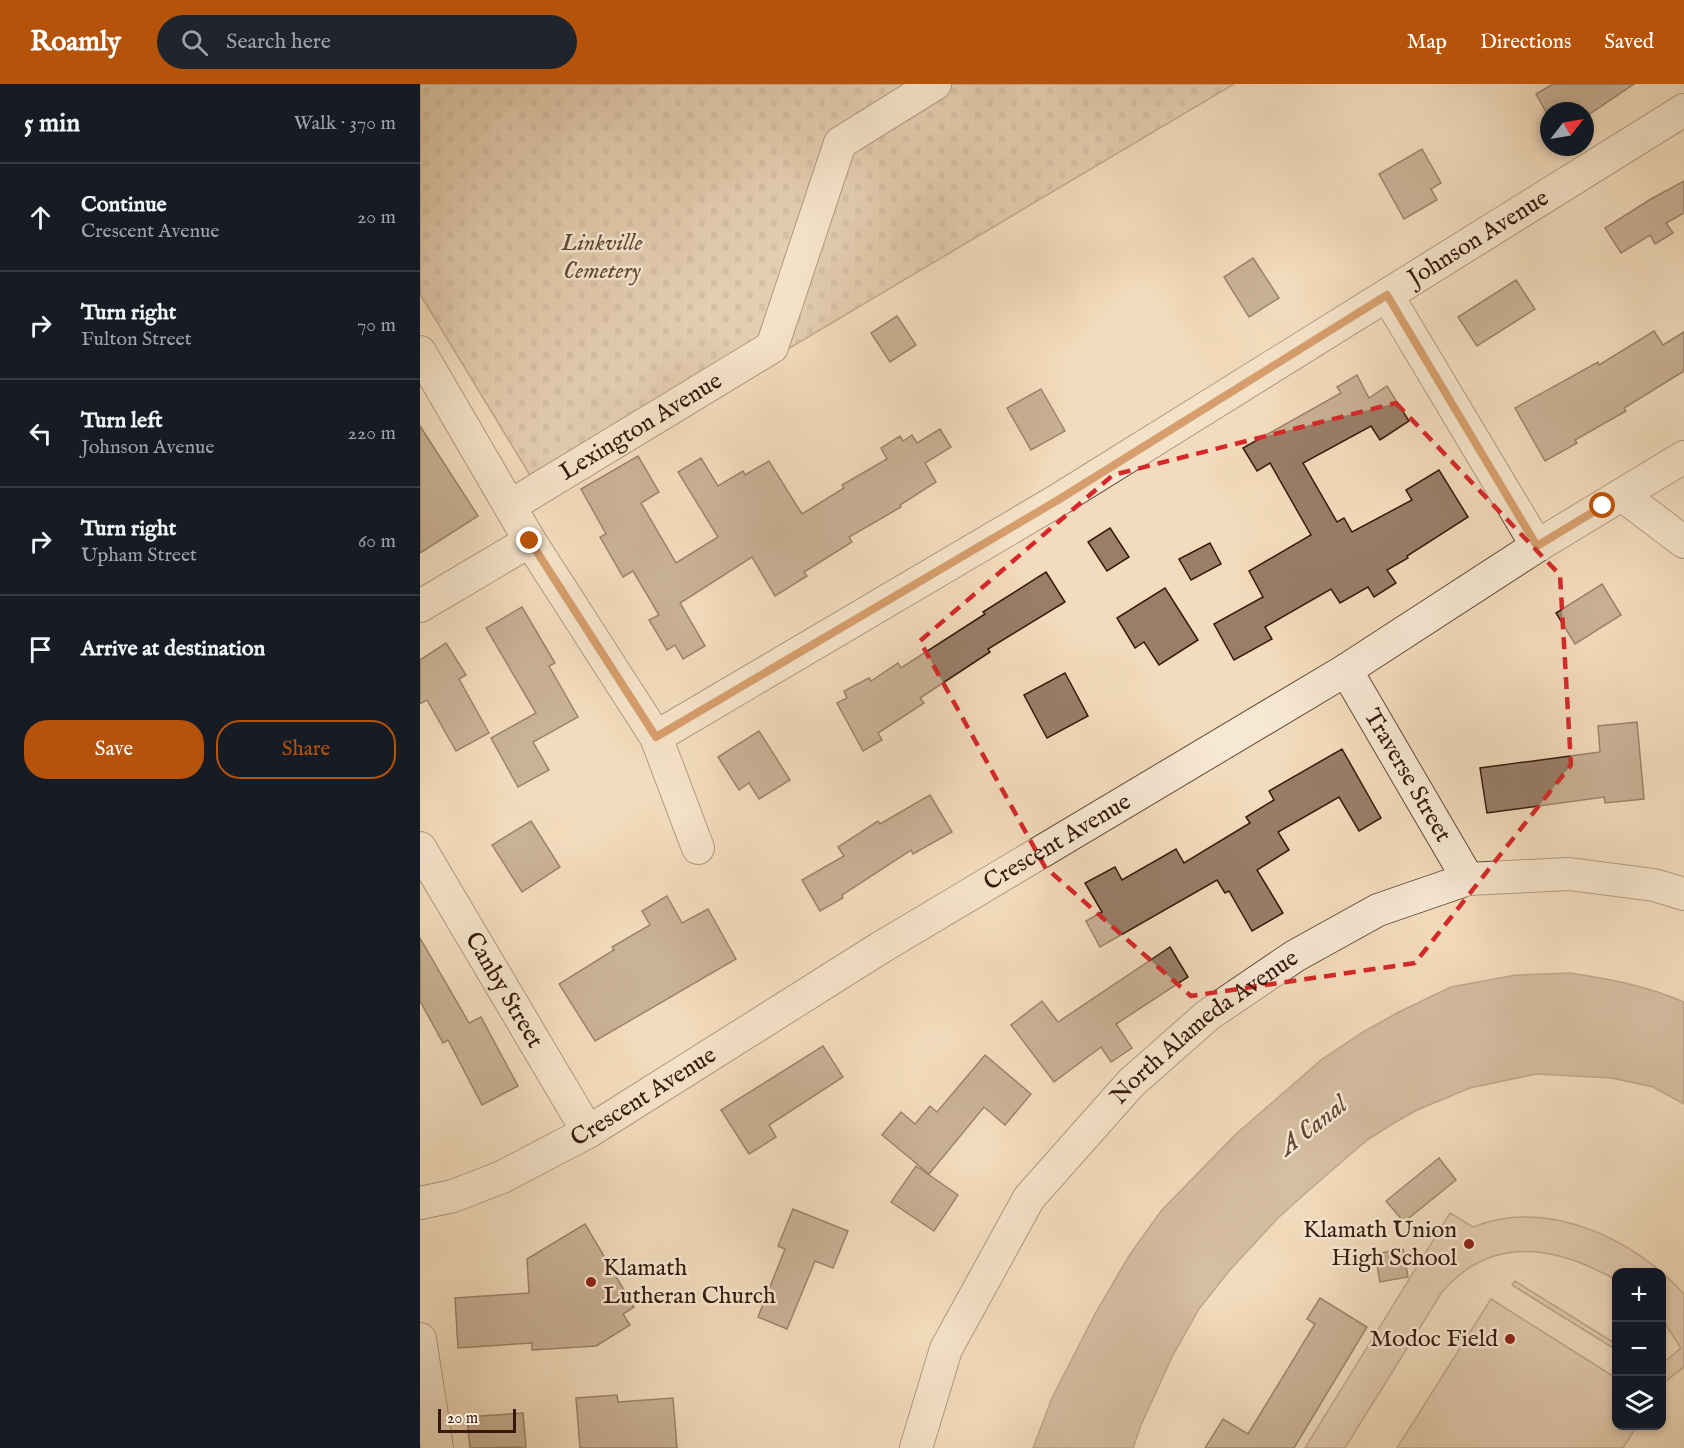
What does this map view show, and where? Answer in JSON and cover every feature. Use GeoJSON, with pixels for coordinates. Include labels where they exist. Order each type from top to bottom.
{"type":"FeatureCollection","features":[{"type":"Feature","properties":{"kind":"street","name":"Lexington Avenue"},"geometry":{"type":"LineString","coordinates":[[510,506],[772,347],[840,143],[935,84]]}},
{"type":"Feature","properties":{"kind":"street","name":"Johnson Avenue"},"geometry":{"type":"LineString","coordinates":[[656,737],[1058,500],[1684,110]]}},
{"type":"Feature","properties":{"kind":"street"},"geometry":{"type":"LineString","coordinates":[[1387,295],[1537,546]]}},
{"type":"Feature","properties":{"kind":"street"},"geometry":{"type":"LineString","coordinates":[[420,352],[530,541],[656,737],[698,848]]}},
{"type":"Feature","properties":{"kind":"street","name":"Crescent Avenue"},"geometry":{"type":"LineString","coordinates":[[420,1203],[453,1196],[502,1178],[588,1132],[879,948],[1346,670],[1537,546],[1684,457]]}},
{"type":"Feature","properties":{"kind":"street"},"geometry":{"type":"LineString","coordinates":[[1622,495],[1684,542]]}},
{"type":"Feature","properties":{"kind":"street"},"geometry":{"type":"LineString","coordinates":[[420,606],[530,541]]}},
{"type":"Feature","properties":{"kind":"street","name":"Traverse Street"},"geometry":{"type":"LineString","coordinates":[[1346,670],[1468,879]]}},
{"type":"Feature","properties":{"kind":"street","name":"Canby Street"},"geometry":{"type":"LineString","coordinates":[[420,848],[588,1132]]}},
{"type":"Feature","properties":{"kind":"street","name":"North Alameda Avenue"},"geometry":{"type":"LineString","coordinates":[[916,1448],[946,1349],[1029,1198],[1131,1083],[1208,1015],[1295,956],[1378,910],[1468,879],[1569,874],[1654,885],[1684,894]]}},
{"type":"Feature","properties":{"kind":"street"},"geometry":{"type":"LineString","coordinates":[[420,1339],[437,1448]]}},
{"type":"Feature","properties":{"kind":"highlighted area"},"geometry":{"type":"Polygon","coordinates":[[[1396,403],[1560,575],[1571,765],[1415,963],[1191,996],[1045,867],[920,641],[1113,475],[1396,403]]]}},
{"type":"Feature","properties":{"kind":"green space","name":"Linkville Cemetery"},"geometry":{"type":"Polygon","coordinates":[[[420,84],[1234,84],[542,495],[420,294],[420,84]]]}},
{"type":"Feature","properties":{"kind":"green space"},"geometry":{"type":"Polygon","coordinates":[[[1450,1213],[1473,1227],[1501,1219],[1530,1217],[1559,1221],[1588,1229],[1615,1241],[1656,1268],[1612,1268],[1612,1278],[1571,1259],[1548,1254],[1525,1252],[1503,1254],[1482,1261],[1461,1273],[1442,1292],[1345,1448],[1305,1448],[1450,1213]]]}},
{"type":"Feature","properties":{"kind":"green space"},"geometry":{"type":"Polygon","coordinates":[[[1666,1277],[1684,1294],[1684,1367],[1666,1381],[1666,1361],[1681,1348],[1666,1325],[1666,1277]]]}},
{"type":"Feature","properties":{"kind":"green space"},"geometry":{"type":"Polygon","coordinates":[[[1515,1281],[1612,1342],[1612,1348],[1512,1285],[1515,1281]]]}},
{"type":"Feature","properties":{"kind":"green space","name":"Modoc Field"},"geometry":{"type":"Polygon","coordinates":[[[1491,1299],[1612,1375],[1612,1430],[1634,1430],[1623,1448],[1397,1448],[1491,1299]]]}},
{"type":"Feature","properties":{"kind":"water","name":"A Canal"},"geometry":{"type":"Polygon","coordinates":[[[1570,973],[1628,984],[1684,1002],[1684,1104],[1653,1087],[1612,1078],[1536,1074],[1470,1088],[1417,1110],[1367,1140],[1278,1218],[1229,1271],[1199,1309],[1172,1357],[1133,1448],[1033,1448],[1052,1398],[1096,1312],[1129,1256],[1161,1211],[1236,1134],[1321,1060],[1363,1032],[1399,1012],[1451,987],[1516,975],[1570,973]]]}},
{"type":"Feature","properties":{"kind":"building"},"geometry":{"type":"Polygon","coordinates":[[[1553,84],[1634,84],[1594,111],[1594,102],[1541,102],[1536,94],[1553,84]]]}},
{"type":"Feature","properties":{"kind":"building"},"geometry":{"type":"Polygon","coordinates":[[[1422,149],[1441,183],[1431,189],[1437,200],[1404,219],[1379,174],[1422,149]]]}},
{"type":"Feature","properties":{"kind":"building"},"geometry":{"type":"Polygon","coordinates":[[[1684,181],[1684,213],[1666,223],[1673,233],[1655,244],[1650,235],[1621,253],[1605,228],[1684,181]]]}},
{"type":"Feature","properties":{"kind":"building"},"geometry":{"type":"Polygon","coordinates":[[[1253,258],[1279,298],[1249,317],[1224,277],[1253,258]]]}},
{"type":"Feature","properties":{"kind":"building"},"geometry":{"type":"Polygon","coordinates":[[[1516,280],[1535,309],[1477,346],[1458,317],[1516,280]]]}},
{"type":"Feature","properties":{"kind":"building"},"geometry":{"type":"Polygon","coordinates":[[[897,316],[916,345],[890,362],[871,333],[897,316]]]}},
{"type":"Feature","properties":{"kind":"building"},"geometry":{"type":"Polygon","coordinates":[[[1654,331],[1663,345],[1684,332],[1684,371],[1624,408],[1626,411],[1575,440],[1577,443],[1545,461],[1515,408],[1598,362],[1599,365],[1654,331]]]}},
{"type":"Feature","properties":{"kind":"building"},"geometry":{"type":"Polygon","coordinates":[[[1357,375],[1369,398],[1387,386],[1409,421],[1380,440],[1371,426],[1303,463],[1337,522],[1344,518],[1352,532],[1412,500],[1406,490],[1439,470],[1468,517],[1387,570],[1396,583],[1374,597],[1368,587],[1340,603],[1331,589],[1265,627],[1272,639],[1234,660],[1214,624],[1263,597],[1249,571],[1311,535],[1270,463],[1257,471],[1243,448],[1341,393],[1337,387],[1357,375]]]}},
{"type":"Feature","properties":{"kind":"building"},"geometry":{"type":"Polygon","coordinates":[[[1041,389],[1065,431],[1031,450],[1007,408],[1041,389]]]}},
{"type":"Feature","properties":{"kind":"building"},"geometry":{"type":"Polygon","coordinates":[[[420,426],[478,516],[420,553],[420,426]]]}},
{"type":"Feature","properties":{"kind":"building"},"geometry":{"type":"Polygon","coordinates":[[[940,429],[951,447],[925,463],[936,482],[900,505],[901,507],[849,537],[852,542],[804,572],[807,576],[775,596],[752,557],[680,603],[705,646],[683,659],[675,645],[667,650],[649,620],[659,615],[633,571],[623,577],[600,537],[606,534],[581,489],[638,456],[659,492],[641,503],[676,563],[718,537],[678,472],[701,458],[718,486],[743,471],[745,475],[769,461],[802,514],[844,488],[842,485],[887,459],[881,448],[900,436],[903,441],[912,435],[917,443],[940,429]]]}},
{"type":"Feature","properties":{"kind":"building"},"geometry":{"type":"Polygon","coordinates":[[[1110,528],[1129,557],[1107,571],[1088,542],[1110,528]]]}},
{"type":"Feature","properties":{"kind":"building"},"geometry":{"type":"Polygon","coordinates":[[[1210,543],[1221,564],[1191,580],[1179,559],[1210,543]]]}},
{"type":"Feature","properties":{"kind":"building"},"geometry":{"type":"Polygon","coordinates":[[[1046,572],[1065,602],[988,649],[990,652],[920,698],[924,703],[878,733],[882,740],[863,751],[837,703],[847,698],[844,691],[869,678],[871,681],[898,663],[901,668],[1046,572]]]}},
{"type":"Feature","properties":{"kind":"building"},"geometry":{"type":"Polygon","coordinates":[[[1602,584],[1621,615],[1575,644],[1556,613],[1602,584]]]}},
{"type":"Feature","properties":{"kind":"building"},"geometry":{"type":"Polygon","coordinates":[[[1165,588],[1198,640],[1159,665],[1144,642],[1135,648],[1117,618],[1165,588]]]}},
{"type":"Feature","properties":{"kind":"building"},"geometry":{"type":"Polygon","coordinates":[[[522,607],[555,663],[549,666],[578,717],[533,742],[549,770],[518,787],[491,738],[536,713],[486,628],[522,607]]]}},
{"type":"Feature","properties":{"kind":"building"},"geometry":{"type":"Polygon","coordinates":[[[446,643],[466,675],[459,679],[489,733],[456,751],[427,700],[420,704],[420,660],[446,643]]]}},
{"type":"Feature","properties":{"kind":"building"},"geometry":{"type":"Polygon","coordinates":[[[1065,673],[1088,716],[1047,738],[1024,695],[1065,673]]]}},
{"type":"Feature","properties":{"kind":"building"},"geometry":{"type":"Polygon","coordinates":[[[1637,722],[1644,799],[1605,803],[1604,797],[1487,813],[1480,768],[1600,752],[1598,726],[1637,722]]]}},
{"type":"Feature","properties":{"kind":"building"},"geometry":{"type":"Polygon","coordinates":[[[759,731],[790,780],[759,799],[749,783],[739,790],[718,757],[759,731]]]}},
{"type":"Feature","properties":{"kind":"building"},"geometry":{"type":"Polygon","coordinates":[[[1342,749],[1381,818],[1359,831],[1339,797],[1278,832],[1289,850],[1257,870],[1283,913],[1252,931],[1229,891],[1225,893],[1217,880],[1100,947],[1086,921],[1102,912],[1085,883],[1115,867],[1122,880],[1176,849],[1184,863],[1250,823],[1246,817],[1274,800],[1269,791],[1342,749]]]}},
{"type":"Feature","properties":{"kind":"building"},"geometry":{"type":"Polygon","coordinates":[[[930,795],[952,832],[913,854],[911,850],[842,895],[843,898],[820,911],[802,880],[844,856],[838,847],[878,821],[880,824],[930,795]]]}},
{"type":"Feature","properties":{"kind":"building"},"geometry":{"type":"Polygon","coordinates":[[[531,821],[560,867],[522,892],[492,845],[531,821]]]}},
{"type":"Feature","properties":{"kind":"building"},"geometry":{"type":"Polygon","coordinates":[[[667,896],[682,923],[708,909],[736,959],[595,1041],[559,984],[614,950],[612,947],[650,925],[642,911],[667,896]]]}},
{"type":"Feature","properties":{"kind":"building"},"geometry":{"type":"Polygon","coordinates":[[[420,938],[469,1023],[481,1017],[518,1086],[482,1105],[448,1040],[443,1043],[420,1001],[420,938]]]}},
{"type":"Feature","properties":{"kind":"building"},"geometry":{"type":"Polygon","coordinates":[[[1170,947],[1188,977],[1116,1024],[1132,1048],[1111,1062],[1101,1047],[1054,1082],[1011,1025],[1042,1001],[1058,1022],[1170,947]]]}},
{"type":"Feature","properties":{"kind":"building"},"geometry":{"type":"Polygon","coordinates":[[[823,1046],[843,1077],[769,1125],[776,1137],[749,1154],[721,1110],[823,1046]]]}},
{"type":"Feature","properties":{"kind":"building"},"geometry":{"type":"Polygon","coordinates":[[[985,1055],[1031,1094],[1005,1125],[984,1107],[929,1174],[882,1135],[901,1112],[915,1124],[930,1106],[937,1112],[985,1055]]]}},
{"type":"Feature","properties":{"kind":"building"},"geometry":{"type":"Polygon","coordinates":[[[1439,1158],[1456,1180],[1404,1222],[1386,1201],[1439,1158]]]}},
{"type":"Feature","properties":{"kind":"building"},"geometry":{"type":"Polygon","coordinates":[[[916,1166],[958,1195],[934,1231],[891,1202],[916,1166]]]}},
{"type":"Feature","properties":{"kind":"building"},"geometry":{"type":"Polygon","coordinates":[[[793,1209],[848,1231],[833,1268],[815,1261],[787,1329],[758,1317],[785,1249],[778,1246],[793,1209]]]}},
{"type":"Feature","properties":{"kind":"building","name":"Klamath Lutheran Church"},"geometry":{"type":"Polygon","coordinates":[[[585,1224],[634,1307],[623,1314],[630,1325],[596,1346],[532,1350],[532,1343],[458,1348],[455,1298],[529,1293],[527,1259],[585,1224]]]}},
{"type":"Feature","properties":{"kind":"building"},"geometry":{"type":"Polygon","coordinates":[[[1403,1249],[1408,1277],[1380,1282],[1375,1254],[1403,1249]]]}},
{"type":"Feature","properties":{"kind":"building"},"geometry":{"type":"Polygon","coordinates":[[[1320,1298],[1367,1327],[1294,1448],[1205,1448],[1223,1419],[1248,1434],[1315,1324],[1307,1319],[1320,1298]]]}},
{"type":"Feature","properties":{"kind":"building"},"geometry":{"type":"Polygon","coordinates":[[[617,1395],[618,1402],[673,1398],[677,1448],[580,1448],[576,1398],[617,1395]]]}},
{"type":"Feature","properties":{"kind":"building"},"geometry":{"type":"Polygon","coordinates":[[[523,1413],[526,1447],[470,1448],[467,1417],[523,1413]]]}},
{"type":"Feature","properties":{"kind":"place","name":"Klamath Union High School"},"geometry":{"type":"Point","coordinates":[1469,1244]}},
{"type":"Feature","properties":{"kind":"place","name":"Klamath Lutheran Church"},"geometry":{"type":"Point","coordinates":[591,1282]}},
{"type":"Feature","properties":{"kind":"place","name":"Modoc Field"},"geometry":{"type":"Point","coordinates":[1510,1339]}},
{"type":"Feature","properties":{"kind":"route"},"geometry":{"type":"LineString","coordinates":[[530,541],[656,737],[1058,500],[1387,295],[1537,546],[1603,506]]}}]}
